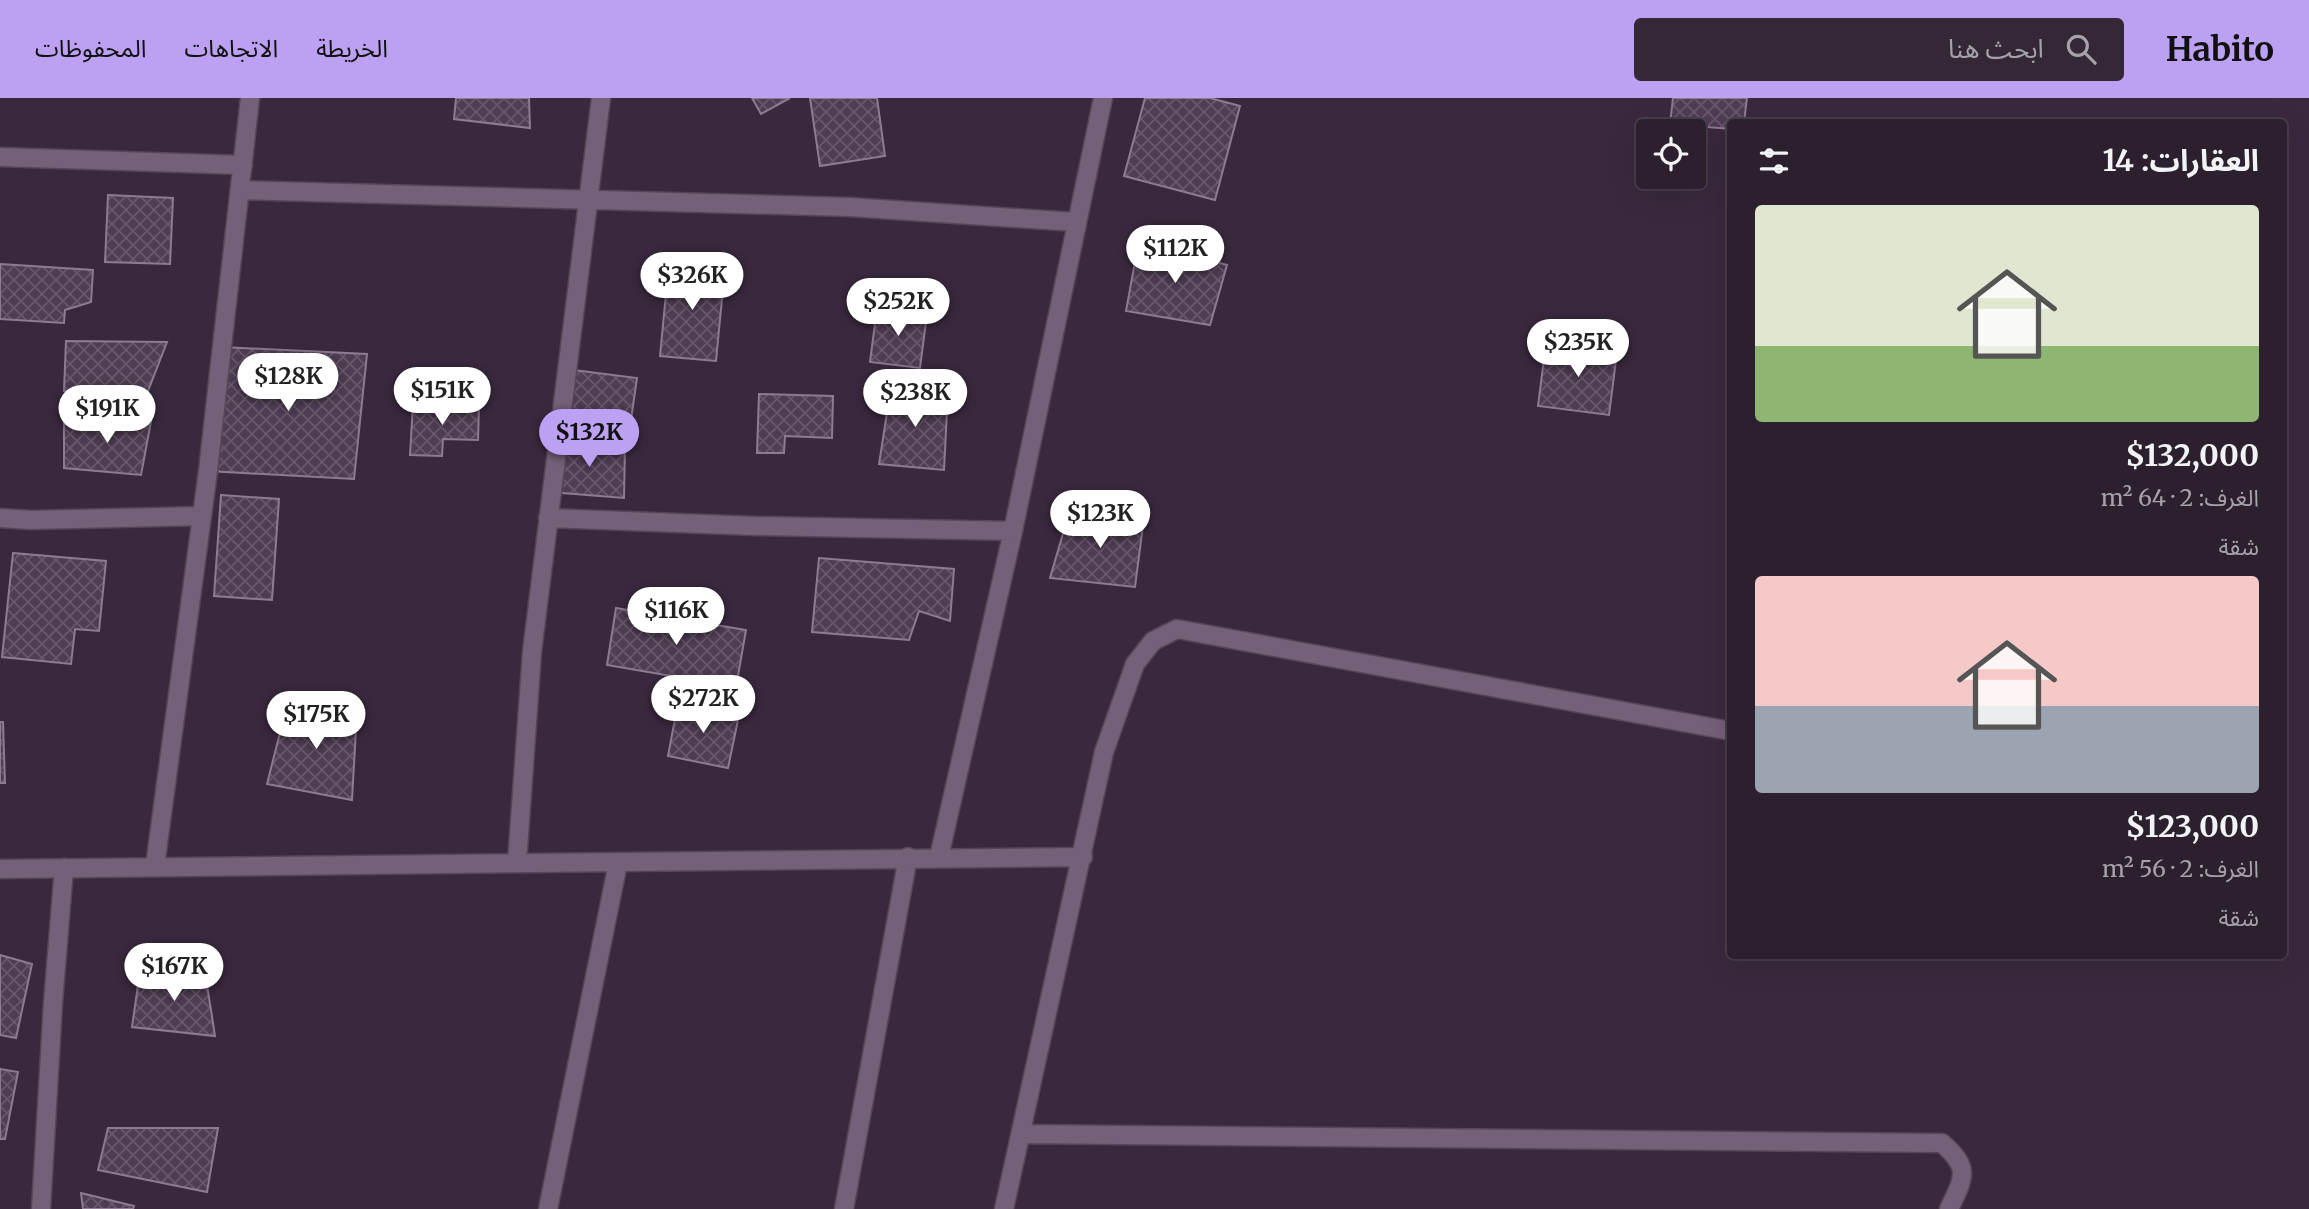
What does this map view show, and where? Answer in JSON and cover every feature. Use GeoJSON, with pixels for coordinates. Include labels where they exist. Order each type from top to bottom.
{"type":"FeatureCollection","features":[{"type":"Feature","properties":{"kind":"street"},"geometry":{"type":"LineString","coordinates":[[155,866],[202,516],[250,98]]}},
{"type":"Feature","properties":{"kind":"street"},"geometry":{"type":"LineString","coordinates":[[517,863],[532,652],[601,98]]}},
{"type":"Feature","properties":{"kind":"street"},"geometry":{"type":"LineString","coordinates":[[939,857],[1013,531],[1103,98]]}},
{"type":"Feature","properties":{"kind":"street"},"geometry":{"type":"LineString","coordinates":[[0,157],[243,165]]}},
{"type":"Feature","properties":{"kind":"street"},"geometry":{"type":"LineString","coordinates":[[240,190],[849,207],[1076,222]]}},
{"type":"Feature","properties":{"kind":"street"},"geometry":{"type":"LineString","coordinates":[[0,518],[31,520],[202,516]]}},
{"type":"Feature","properties":{"kind":"street"},"geometry":{"type":"LineString","coordinates":[[548,518],[756,526],[1013,531]]}},
{"type":"Feature","properties":{"kind":"street"},"geometry":{"type":"LineString","coordinates":[[1004,1209],[1104,752],[1135,664],[1153,641],[1177,629],[1727,730]]}},
{"type":"Feature","properties":{"kind":"street"},"geometry":{"type":"LineString","coordinates":[[844,1209],[908,857]]}},
{"type":"Feature","properties":{"kind":"street"},"geometry":{"type":"LineString","coordinates":[[0,869],[1083,857]]}},
{"type":"Feature","properties":{"kind":"street"},"geometry":{"type":"LineString","coordinates":[[548,1209],[618,863]]}},
{"type":"Feature","properties":{"kind":"street"},"geometry":{"type":"LineString","coordinates":[[41,1209],[64,868]]}},
{"type":"Feature","properties":{"kind":"street"},"geometry":{"type":"LineString","coordinates":[[1021,1134],[1942,1143],[1958,1158],[1963,1174],[1949,1209]]}},
{"type":"Feature","properties":{"kind":"building"},"geometry":{"type":"Polygon","coordinates":[[[456,98],[529,98],[530,128],[454,119],[456,98]]]}},
{"type":"Feature","properties":{"kind":"building"},"geometry":{"type":"Polygon","coordinates":[[[752,98],[790,98],[761,114],[752,98]]]}},
{"type":"Feature","properties":{"kind":"building"},"geometry":{"type":"Polygon","coordinates":[[[810,98],[877,98],[885,156],[820,166],[810,98]]]}},
{"type":"Feature","properties":{"kind":"building"},"geometry":{"type":"Polygon","coordinates":[[[1145,98],[1210,98],[1240,106],[1215,200],[1124,176],[1145,98]]]}},
{"type":"Feature","properties":{"kind":"building"},"geometry":{"type":"Polygon","coordinates":[[[1673,98],[1747,98],[1744,119],[1727,119],[1727,129],[1706,127],[1706,119],[1671,119],[1673,98]]]}},
{"type":"Feature","properties":{"kind":"building"},"geometry":{"type":"Polygon","coordinates":[[[108,195],[173,198],[170,264],[105,262],[108,195]]]}},
{"type":"Feature","properties":{"kind":"building"},"geometry":{"type":"Polygon","coordinates":[[[1139,240],[1227,265],[1210,325],[1126,311],[1139,240]]]}},
{"type":"Feature","properties":{"kind":"building"},"geometry":{"type":"Polygon","coordinates":[[[669,262],[725,268],[716,361],[660,356],[669,262]]]}},
{"type":"Feature","properties":{"kind":"building"},"geometry":{"type":"Polygon","coordinates":[[[0,264],[93,270],[91,302],[65,310],[64,323],[0,319],[0,264]]]}},
{"type":"Feature","properties":{"kind":"building"},"geometry":{"type":"Polygon","coordinates":[[[877,308],[927,314],[920,368],[870,362],[877,308]]]}},
{"type":"Feature","properties":{"kind":"building"},"geometry":{"type":"Polygon","coordinates":[[[66,341],[167,342],[148,391],[64,391],[66,341]]]}},
{"type":"Feature","properties":{"kind":"building"},"geometry":{"type":"Polygon","coordinates":[[[1546,343],[1617,352],[1609,415],[1538,406],[1546,343]]]}},
{"type":"Feature","properties":{"kind":"building"},"geometry":{"type":"Polygon","coordinates":[[[222,347],[367,354],[354,479],[208,471],[222,347]]]}},
{"type":"Feature","properties":{"kind":"building"},"geometry":{"type":"Polygon","coordinates":[[[566,369],[637,378],[629,434],[559,425],[566,369]]]}},
{"type":"Feature","properties":{"kind":"building"},"geometry":{"type":"Polygon","coordinates":[[[891,387],[948,392],[944,470],[879,464],[891,387]]]}},
{"type":"Feature","properties":{"kind":"building"},"geometry":{"type":"Polygon","coordinates":[[[759,394],[833,396],[832,438],[785,436],[784,453],[757,453],[759,394]]]}},
{"type":"Feature","properties":{"kind":"building"},"geometry":{"type":"Polygon","coordinates":[[[413,405],[479,406],[478,440],[443,439],[442,456],[410,455],[413,405]]]}},
{"type":"Feature","properties":{"kind":"building"},"geometry":{"type":"Polygon","coordinates":[[[152,416],[141,475],[64,468],[64,423],[152,416]]]}},
{"type":"Feature","properties":{"kind":"building"},"geometry":{"type":"Polygon","coordinates":[[[557,441],[625,445],[624,498],[550,492],[557,441]]]}},
{"type":"Feature","properties":{"kind":"building"},"geometry":{"type":"Polygon","coordinates":[[[221,495],[279,499],[272,600],[214,596],[221,495]]]}},
{"type":"Feature","properties":{"kind":"building"},"geometry":{"type":"Polygon","coordinates":[[[1069,513],[1144,518],[1135,587],[1050,578],[1069,513]]]}},
{"type":"Feature","properties":{"kind":"building"},"geometry":{"type":"Polygon","coordinates":[[[13,553],[106,561],[99,631],[75,629],[71,664],[2,657],[13,553]]]}},
{"type":"Feature","properties":{"kind":"building"},"geometry":{"type":"Polygon","coordinates":[[[819,558],[954,569],[950,621],[919,611],[909,640],[812,632],[819,558]]]}},
{"type":"Feature","properties":{"kind":"building"},"geometry":{"type":"Polygon","coordinates":[[[616,608],[746,630],[736,687],[607,665],[616,608]]]}},
{"type":"Feature","properties":{"kind":"building"},"geometry":{"type":"Polygon","coordinates":[[[288,701],[357,711],[352,800],[267,784],[288,701]]]}},
{"type":"Feature","properties":{"kind":"building"},"geometry":{"type":"Polygon","coordinates":[[[678,703],[739,715],[728,768],[668,756],[678,703]]]}},
{"type":"Feature","properties":{"kind":"building"},"geometry":{"type":"Polygon","coordinates":[[[0,722],[3,722],[5,783],[0,783],[0,722]]]}},
{"type":"Feature","properties":{"kind":"building"},"geometry":{"type":"Polygon","coordinates":[[[0,955],[32,964],[16,1038],[0,1035],[0,955]]]}},
{"type":"Feature","properties":{"kind":"building"},"geometry":{"type":"Polygon","coordinates":[[[140,971],[205,972],[215,1036],[132,1027],[140,971]]]}},
{"type":"Feature","properties":{"kind":"building"},"geometry":{"type":"Polygon","coordinates":[[[0,1069],[18,1072],[5,1139],[0,1139],[0,1069]]]}},
{"type":"Feature","properties":{"kind":"building"},"geometry":{"type":"Polygon","coordinates":[[[108,1128],[218,1128],[207,1192],[98,1170],[108,1128]]]}},
{"type":"Feature","properties":{"kind":"building"},"geometry":{"type":"Polygon","coordinates":[[[81,1193],[134,1206],[133,1209],[83,1209],[81,1193]]]}}]}
